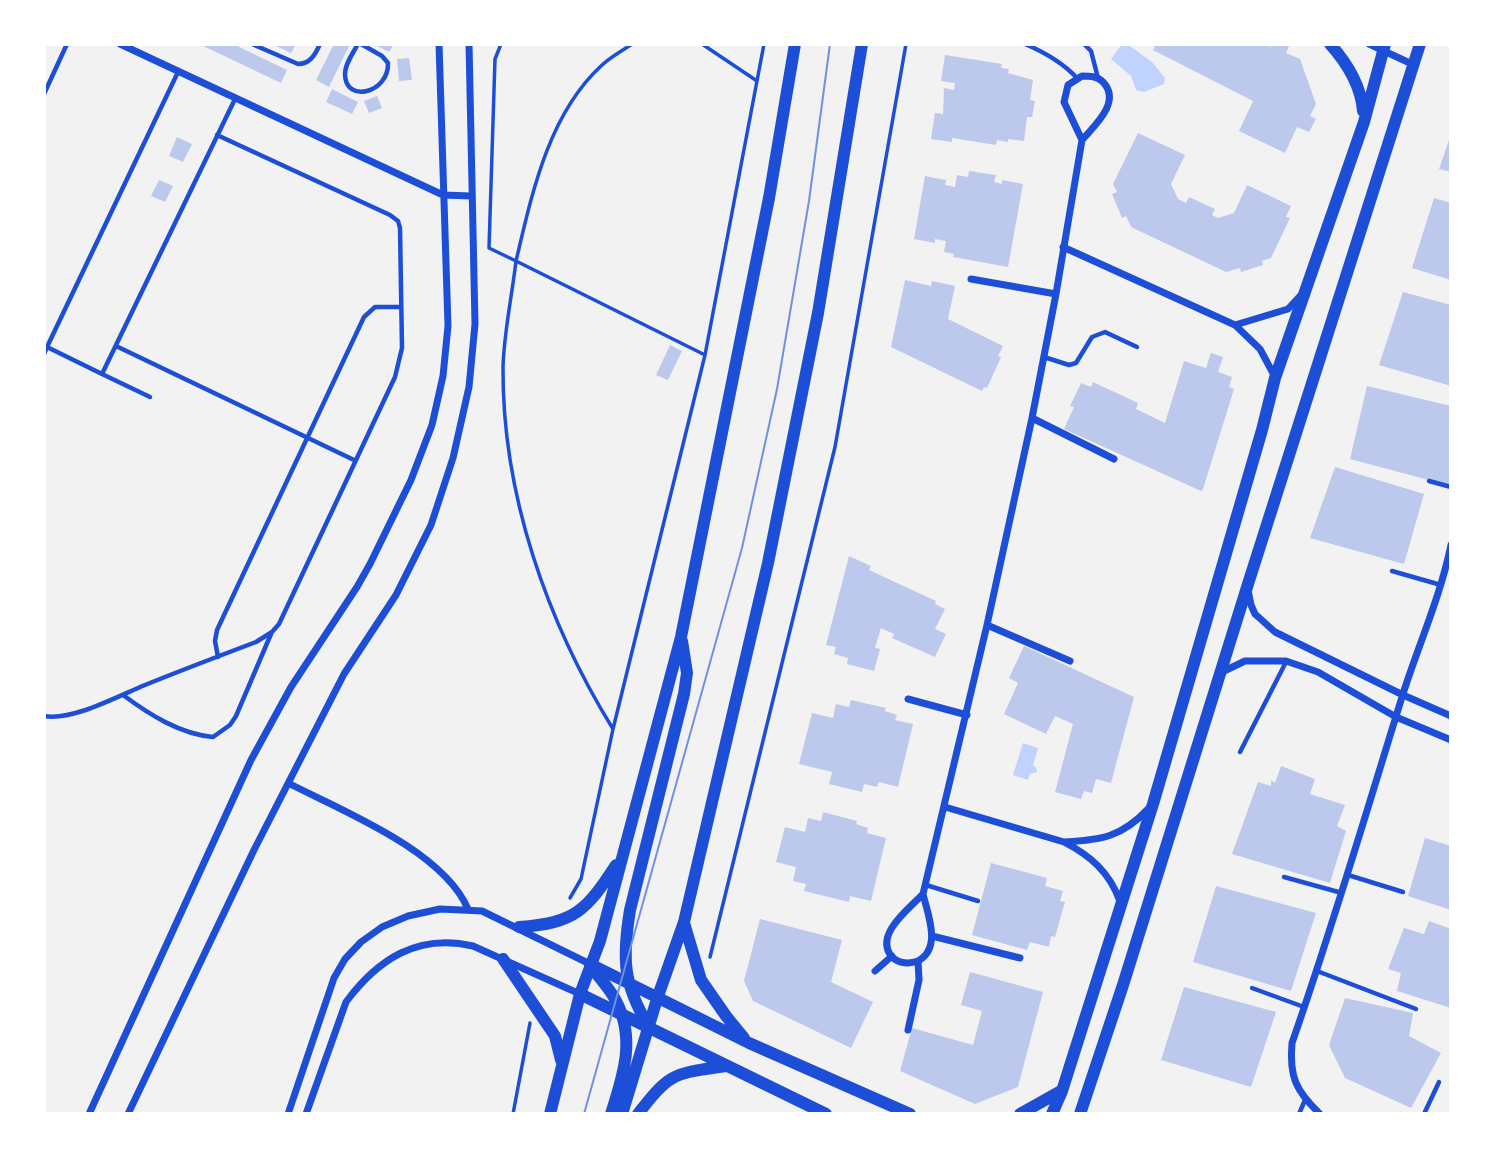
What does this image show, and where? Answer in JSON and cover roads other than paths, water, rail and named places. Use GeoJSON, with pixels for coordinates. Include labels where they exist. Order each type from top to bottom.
{"type":"FeatureCollection","features":[{"type":"Feature","properties":{"kind":"street"},"geometry":{"type":"LineString","coordinates":[[120,44],[443,195],[471,196]]}},
{"type":"Feature","properties":{"kind":"street"},"geometry":{"type":"LineString","coordinates":[[89,1114],[251,761],[291,687],[370,564],[424,449],[438,400],[446,351],[447,300],[439,44]]}},
{"type":"Feature","properties":{"kind":"street"},"geometry":{"type":"LineString","coordinates":[[128,1114],[254,850],[344,674],[396,595],[431,525],[453,458],[468,387],[475,324],[469,44]]}},
{"type":"Feature","properties":{"kind":"street"},"geometry":{"type":"LineString","coordinates":[[550,1114],[580,994],[600,941],[681,637],[769,198],[795,44]]}},
{"type":"Feature","properties":{"kind":"street"},"geometry":{"type":"LineString","coordinates":[[622,1114],[684,922],[768,563],[818,313],[860,62],[860,44]]}},
{"type":"Feature","properties":{"kind":"street"},"geometry":{"type":"LineString","coordinates":[[1330,44],[1350,71],[1362,96],[1364,122]]}},
{"type":"Feature","properties":{"kind":"street"},"geometry":{"type":"LineString","coordinates":[[1369,44],[1384,47],[1412,64]]}},
{"type":"Feature","properties":{"kind":"street"},"geometry":{"type":"LineString","coordinates":[[1081,1113],[1420,44]]}},
{"type":"Feature","properties":{"kind":"street"},"geometry":{"type":"LineString","coordinates":[[1052,1114],[1062,1091],[1153,804],[1275,378],[1364,122],[1384,47]]}},
{"type":"Feature","properties":{"kind":"street"},"geometry":{"type":"LineString","coordinates":[[923,894],[932,936],[930,950],[918,961],[907,963],[892,956],[887,940],[890,929],[923,894],[926,885],[967,715],[1031,418],[1056,294],[1082,140],[1109,103],[1106,87],[1098,79],[1087,76],[1077,78],[1068,85],[1064,102],[1082,140]]}},
{"type":"Feature","properties":{"kind":"street"},"geometry":{"type":"LineString","coordinates":[[1063,247],[1235,325],[1260,349],[1275,378]]}},
{"type":"Feature","properties":{"kind":"street"},"geometry":{"type":"LineString","coordinates":[[971,279],[1056,294]]}},
{"type":"Feature","properties":{"kind":"street"},"geometry":{"type":"LineString","coordinates":[[1235,325],[1288,309],[1304,293]]}},
{"type":"Feature","properties":{"kind":"street"},"geometry":{"type":"LineString","coordinates":[[1031,418],[1114,459]]}},
{"type":"Feature","properties":{"kind":"street"},"geometry":{"type":"LineString","coordinates":[[1320,1114],[1306,1100],[1294,1080],[1292,1043],[1343,893],[1403,695],[1442,585],[1451,545]]}},
{"type":"Feature","properties":{"kind":"street"},"geometry":{"type":"LineString","coordinates":[[1248,584],[1255,614],[1269,628],[1451,716]]}},
{"type":"Feature","properties":{"kind":"street"},"geometry":{"type":"LineString","coordinates":[[987,625],[1070,661]]}},
{"type":"Feature","properties":{"kind":"street"},"geometry":{"type":"LineString","coordinates":[[649,1027],[636,1006],[625,969],[630,910],[687,673],[681,637]]}},
{"type":"Feature","properties":{"kind":"street"},"geometry":{"type":"LineString","coordinates":[[1220,674],[1245,661],[1286,661],[1318,672],[1396,717],[1451,740]]}},
{"type":"Feature","properties":{"kind":"street"},"geometry":{"type":"LineString","coordinates":[[908,699],[967,715]]}},
{"type":"Feature","properties":{"kind":"street"},"geometry":{"type":"LineString","coordinates":[[290,784],[396,838],[435,867],[461,892],[468,909]]}},
{"type":"Feature","properties":{"kind":"street"},"geometry":{"type":"LineString","coordinates":[[1064,842],[1096,840],[1122,831],[1137,821],[1153,804]]}},
{"type":"Feature","properties":{"kind":"street"},"geometry":{"type":"LineString","coordinates":[[945,807],[1064,842],[1100,865],[1121,902]]}},
{"type":"Feature","properties":{"kind":"street"},"geometry":{"type":"LineString","coordinates":[[519,928],[562,922],[573,915],[596,896],[622,856]]}},
{"type":"Feature","properties":{"kind":"street"},"geometry":{"type":"LineString","coordinates":[[288,1114],[327,994],[345,960],[361,942],[382,927],[408,916],[440,909],[482,911],[749,1043],[911,1114]]}},
{"type":"Feature","properties":{"kind":"street"},"geometry":{"type":"LineString","coordinates":[[684,922],[701,980],[749,1043]]}},
{"type":"Feature","properties":{"kind":"street"},"geometry":{"type":"LineString","coordinates":[[932,936],[1020,958]]}},
{"type":"Feature","properties":{"kind":"street"},"geometry":{"type":"LineString","coordinates":[[306,1114],[346,1002],[357,987],[390,957],[408,949],[456,942],[473,946],[580,994],[826,1114]]}},
{"type":"Feature","properties":{"kind":"street"},"geometry":{"type":"LineString","coordinates":[[875,971],[892,956]]}},
{"type":"Feature","properties":{"kind":"street"},"geometry":{"type":"LineString","coordinates":[[503,959],[555,1036],[562,1064]]}},
{"type":"Feature","properties":{"kind":"street"},"geometry":{"type":"LineString","coordinates":[[908,1030],[919,980],[918,961]]}},
{"type":"Feature","properties":{"kind":"street"},"geometry":{"type":"LineString","coordinates":[[590,964],[608,988],[622,1014],[627,1033],[625,1067],[611,1114]]}},
{"type":"Feature","properties":{"kind":"street"},"geometry":{"type":"LineString","coordinates":[[638,1114],[657,1090],[672,1077],[727,1066]]}},
{"type":"Feature","properties":{"kind":"street"},"geometry":{"type":"LineString","coordinates":[[1020,1114],[1062,1091]]}},
{"type":"Feature","properties":{"kind":"lane"},"geometry":{"type":"LineString","coordinates":[[44,94],[67,44]]}},
{"type":"Feature","properties":{"kind":"lane"},"geometry":{"type":"LineString","coordinates":[[252,44],[298,64],[305,64],[312,59],[320,44]]}},
{"type":"Feature","properties":{"kind":"lane"},"geometry":{"type":"LineString","coordinates":[[360,44],[382,56],[388,63],[389,72],[382,84],[367,93],[357,92],[348,85],[345,76],[347,65],[360,44]]}},
{"type":"Feature","properties":{"kind":"lane"},"geometry":{"type":"LineString","coordinates":[[1025,44],[1052,58],[1077,78]]}},
{"type":"Feature","properties":{"kind":"lane"},"geometry":{"type":"LineString","coordinates":[[1084,44],[1091,51],[1098,79]]}},
{"type":"Feature","properties":{"kind":"lane"},"geometry":{"type":"LineString","coordinates":[[44,354],[178,72]]}},
{"type":"Feature","properties":{"kind":"lane"},"geometry":{"type":"LineString","coordinates":[[103,374],[235,99]]}},
{"type":"Feature","properties":{"kind":"lane"},"geometry":{"type":"LineString","coordinates":[[44,716],[65,716],[256,642],[272,632],[279,624],[395,377],[402,348],[400,228],[397,221],[361,201],[218,135]]}},
{"type":"Feature","properties":{"kind":"lane"},"geometry":{"type":"LineString","coordinates":[[218,657],[215,641],[217,630],[364,317],[375,307],[401,307]]}},
{"type":"Feature","properties":{"kind":"lane"},"geometry":{"type":"LineString","coordinates":[[1043,357],[1069,365],[1076,363],[1092,337],[1105,332],[1137,347]]}},
{"type":"Feature","properties":{"kind":"lane"},"geometry":{"type":"LineString","coordinates":[[116,346],[354,460]]}},
{"type":"Feature","properties":{"kind":"lane"},"geometry":{"type":"LineString","coordinates":[[47,347],[150,397]]}},
{"type":"Feature","properties":{"kind":"lane"},"geometry":{"type":"LineString","coordinates":[[1429,481],[1451,487]]}},
{"type":"Feature","properties":{"kind":"lane"},"geometry":{"type":"LineString","coordinates":[[1392,571],[1442,585]]}},
{"type":"Feature","properties":{"kind":"lane"},"geometry":{"type":"LineString","coordinates":[[123,694],[152,716],[195,736],[213,737],[230,725],[236,716],[272,632]]}},
{"type":"Feature","properties":{"kind":"lane"},"geometry":{"type":"LineString","coordinates":[[1240,752],[1286,661]]}},
{"type":"Feature","properties":{"kind":"lane"},"geometry":{"type":"LineString","coordinates":[[1348,875],[1404,892]]}},
{"type":"Feature","properties":{"kind":"lane"},"geometry":{"type":"LineString","coordinates":[[1284,877],[1343,893]]}},
{"type":"Feature","properties":{"kind":"lane"},"geometry":{"type":"LineString","coordinates":[[926,885],[978,901]]}},
{"type":"Feature","properties":{"kind":"lane"},"geometry":{"type":"LineString","coordinates":[[1317,971],[1416,1009]]}},
{"type":"Feature","properties":{"kind":"lane"},"geometry":{"type":"LineString","coordinates":[[1252,988],[1305,1007]]}},
{"type":"Feature","properties":{"kind":"lane"},"geometry":{"type":"LineString","coordinates":[[1424,1114],[1439,1082]]}},
{"type":"Feature","properties":{"kind":"lane"},"geometry":{"type":"LineString","coordinates":[[1299,1114],[1306,1100]]}},
{"type":"Feature","properties":{"kind":"water"},"geometry":{"type":"Polygon","coordinates":[[[1122,44],[1127,44],[1152,62],[1165,78],[1164,84],[1144,92],[1136,90],[1131,76],[1111,59],[1122,44]]]}},
{"type":"Feature","properties":{"kind":"water"},"geometry":{"type":"Polygon","coordinates":[[[1023,743],[1038,748],[1033,765],[1037,772],[1030,774],[1028,780],[1013,775],[1023,743]]]}},
{"type":"Feature","properties":{"kind":"tram line"},"geometry":{"type":"LineString","coordinates":[[584,1114],[742,548],[777,389],[809,201],[830,44]]}}]}
